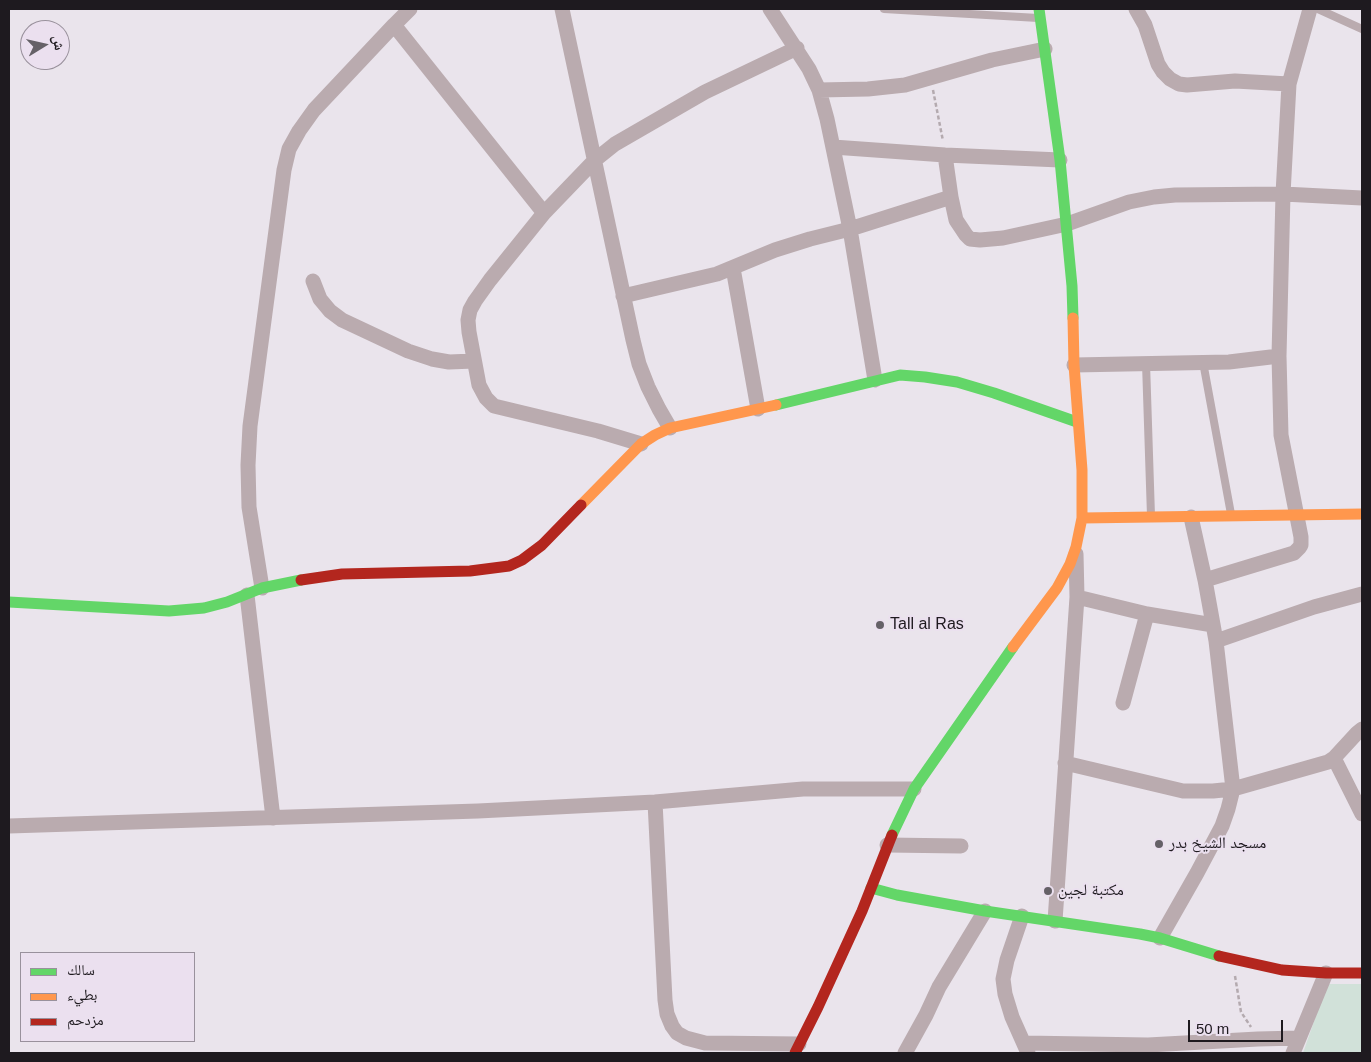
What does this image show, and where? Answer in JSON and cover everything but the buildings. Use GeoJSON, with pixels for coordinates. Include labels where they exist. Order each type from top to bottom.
{"type":"FeatureCollection","features":[{"type":"Feature","properties":{"kind":"street"},"geometry":{"type":"LineString","coordinates":[[262,588],[249,507],[248,465],[250,426],[286,163],[298,131],[314,110],[410,9]]}},
{"type":"Feature","properties":{"kind":"street"},"geometry":{"type":"LineString","coordinates":[[562,9],[639,364],[655,402],[670,428]]}},
{"type":"Feature","properties":{"kind":"street"},"geometry":{"type":"LineString","coordinates":[[770,9],[797,48],[819,90],[850,229],[876,380]]}},
{"type":"Feature","properties":{"kind":"street"},"geometry":{"type":"LineString","coordinates":[[1136,9],[1145,25],[1158,64],[1170,79],[1179,84],[1235,80],[1289,84]]}},
{"type":"Feature","properties":{"kind":"street"},"geometry":{"type":"LineString","coordinates":[[1206,580],[1294,552],[1301,545],[1281,435],[1279,356],[1283,194],[1289,84],[1310,9]]}},
{"type":"Feature","properties":{"kind":"street"},"geometry":{"type":"LineString","coordinates":[[655,802],[665,1000],[667,1014],[672,1026],[677,1033],[686,1038],[705,1043],[797,1048],[818,1007],[871,888],[887,845],[914,789],[1010,651],[1057,588],[1070,564],[1076,547],[1082,518],[1082,470],[1077,422],[1072,286],[1060,160],[1040,11]]}},
{"type":"Feature","properties":{"kind":"street"},"geometry":{"type":"LineString","coordinates":[[394,24],[544,213]]}},
{"type":"Feature","properties":{"kind":"street"},"geometry":{"type":"LineString","coordinates":[[641,444],[598,431],[494,406],[486,398],[479,385],[468,320],[470,310],[490,280],[544,213],[595,160],[615,144],[705,92],[797,48]]}},
{"type":"Feature","properties":{"kind":"street"},"geometry":{"type":"LineString","coordinates":[[819,90],[887,88],[905,85],[992,60],[1045,49]]}},
{"type":"Feature","properties":{"kind":"street"},"geometry":{"type":"LineString","coordinates":[[833,148],[1060,160]]}},
{"type":"Feature","properties":{"kind":"street"},"geometry":{"type":"LineString","coordinates":[[945,155],[956,220],[970,239],[1003,238],[1067,224],[1122,204],[1154,197],[1175,195],[1283,194],[1362,198]]}},
{"type":"Feature","properties":{"kind":"street"},"geometry":{"type":"LineString","coordinates":[[623,296],[717,274],[810,238],[850,229],[951,197]]}},
{"type":"Feature","properties":{"kind":"street"},"geometry":{"type":"LineString","coordinates":[[734,268],[758,409]]}},
{"type":"Feature","properties":{"kind":"street"},"geometry":{"type":"LineString","coordinates":[[313,281],[320,299],[330,311],[342,320],[408,351],[432,360],[449,362],[474,361]]}},
{"type":"Feature","properties":{"kind":"street"},"geometry":{"type":"LineString","coordinates":[[1074,365],[1229,362],[1279,356]]}},
{"type":"Feature","properties":{"kind":"street"},"geometry":{"type":"LineString","coordinates":[[9,602],[169,611],[204,608],[227,602],[262,588],[310,578],[342,574],[470,570],[509,566],[522,560],[542,545],[641,444],[655,435],[670,428],[900,375],[958,382],[1077,422]]}},
{"type":"Feature","properties":{"kind":"street"},"geometry":{"type":"LineString","coordinates":[[1082,518],[1362,514]]}},
{"type":"Feature","properties":{"kind":"street"},"geometry":{"type":"LineString","coordinates":[[1160,938],[1222,826],[1233,789],[1216,641],[1206,580],[1190,517]]}},
{"type":"Feature","properties":{"kind":"street"},"geometry":{"type":"LineString","coordinates":[[1055,921],[1077,597],[1076,547]]}},
{"type":"Feature","properties":{"kind":"street"},"geometry":{"type":"LineString","coordinates":[[1216,641],[1314,607],[1362,594]]}},
{"type":"Feature","properties":{"kind":"street"},"geometry":{"type":"LineString","coordinates":[[247,595],[273,818]]}},
{"type":"Feature","properties":{"kind":"street"},"geometry":{"type":"LineString","coordinates":[[1077,597],[1148,614],[1213,624]]}},
{"type":"Feature","properties":{"kind":"street"},"geometry":{"type":"LineString","coordinates":[[1123,703],[1148,614]]}},
{"type":"Feature","properties":{"kind":"street"},"geometry":{"type":"LineString","coordinates":[[1065,763],[1183,791],[1206,792],[1233,789],[1321,764],[1334,758],[1357,732],[1362,729]]}},
{"type":"Feature","properties":{"kind":"street"},"geometry":{"type":"LineString","coordinates":[[1334,758],[1362,814]]}},
{"type":"Feature","properties":{"kind":"street"},"geometry":{"type":"LineString","coordinates":[[9,826],[478,811],[655,802],[803,789],[914,789]]}},
{"type":"Feature","properties":{"kind":"street"},"geometry":{"type":"LineString","coordinates":[[887,845],[961,846]]}},
{"type":"Feature","properties":{"kind":"street"},"geometry":{"type":"LineString","coordinates":[[871,888],[897,895],[985,911],[1133,932],[1160,938],[1210,954],[1282,970],[1362,973]]}},
{"type":"Feature","properties":{"kind":"street"},"geometry":{"type":"LineString","coordinates":[[904,1053],[926,1015],[939,987],[985,911]]}},
{"type":"Feature","properties":{"kind":"street"},"geometry":{"type":"LineString","coordinates":[[1022,916],[1007,960],[1003,979],[1005,994],[1012,1017],[1026,1048],[1148,1046],[1299,1038]]}},
{"type":"Feature","properties":{"kind":"street"},"geometry":{"type":"LineString","coordinates":[[1294,1053],[1326,973]]}},
{"type":"Feature","properties":{"kind":"lane"},"geometry":{"type":"LineString","coordinates":[[884,9],[1040,11]]}},
{"type":"Feature","properties":{"kind":"lane"},"geometry":{"type":"LineString","coordinates":[[1318,9],[1362,30]]}},
{"type":"Feature","properties":{"kind":"lane"},"geometry":{"type":"LineString","coordinates":[[1203,362],[1232,516]]}},
{"type":"Feature","properties":{"kind":"lane"},"geometry":{"type":"LineString","coordinates":[[1146,363],[1152,517]]}},
{"type":"Feature","properties":{"kind":"path"},"geometry":{"type":"LineString","coordinates":[[931,77],[945,155]]}},
{"type":"Feature","properties":{"kind":"path"},"geometry":{"type":"LineString","coordinates":[[1231,959],[1241,1012],[1258,1039]]}},
{"type":"Feature","properties":{"kind":"shaded area"},"geometry":{"type":"Polygon","coordinates":[[[1327,984],[1362,984],[1362,1053],[1303,1053],[1327,984]]]}},
{"type":"Feature","properties":{"kind":"traffic: fast"},"geometry":{"type":"LineString","coordinates":[[1039,9],[1060,160],[1072,286],[1073,318]]}},
{"type":"Feature","properties":{"kind":"traffic: fast"},"geometry":{"type":"LineString","coordinates":[[776,405],[900,375],[957,382],[1077,422]]}},
{"type":"Feature","properties":{"kind":"traffic: fast"},"geometry":{"type":"LineString","coordinates":[[9,602],[169,611],[204,608],[227,602],[262,588],[301,580]]}},
{"type":"Feature","properties":{"kind":"traffic: fast"},"geometry":{"type":"LineString","coordinates":[[892,835],[914,789],[1013,647]]}},
{"type":"Feature","properties":{"kind":"traffic: fast"},"geometry":{"type":"LineString","coordinates":[[871,888],[897,895],[985,911],[1140,934],[1160,938],[1219,956]]}},
{"type":"Feature","properties":{"kind":"traffic: slow"},"geometry":{"type":"LineString","coordinates":[[1013,647],[1057,588],[1070,564],[1076,547],[1082,518],[1082,470],[1074,365],[1073,318]]}},
{"type":"Feature","properties":{"kind":"traffic: slow"},"geometry":{"type":"LineString","coordinates":[[581,505],[641,444],[655,435],[670,428],[776,405]]}},
{"type":"Feature","properties":{"kind":"traffic: slow"},"geometry":{"type":"LineString","coordinates":[[1082,518],[1362,514]]}},
{"type":"Feature","properties":{"kind":"traffic: jam"},"geometry":{"type":"LineString","coordinates":[[301,580],[342,574],[470,571],[509,566],[522,560],[542,545],[581,505]]}},
{"type":"Feature","properties":{"kind":"traffic: jam"},"geometry":{"type":"LineString","coordinates":[[795,1053],[862,911],[892,835]]}},
{"type":"Feature","properties":{"kind":"traffic: jam"},"geometry":{"type":"LineString","coordinates":[[1219,956],[1282,970],[1362,973]]}},
{"type":"Feature","properties":{"kind":"place","name":"Tall al Ras"},"geometry":{"type":"Point","coordinates":[880,625]}},
{"type":"Feature","properties":{"kind":"place","name":"مسجد الشيخ بدر"},"geometry":{"type":"Point","coordinates":[1159,844]}},
{"type":"Feature","properties":{"kind":"place","name":"مكتبة لجين"},"geometry":{"type":"Point","coordinates":[1048,891]}}]}
